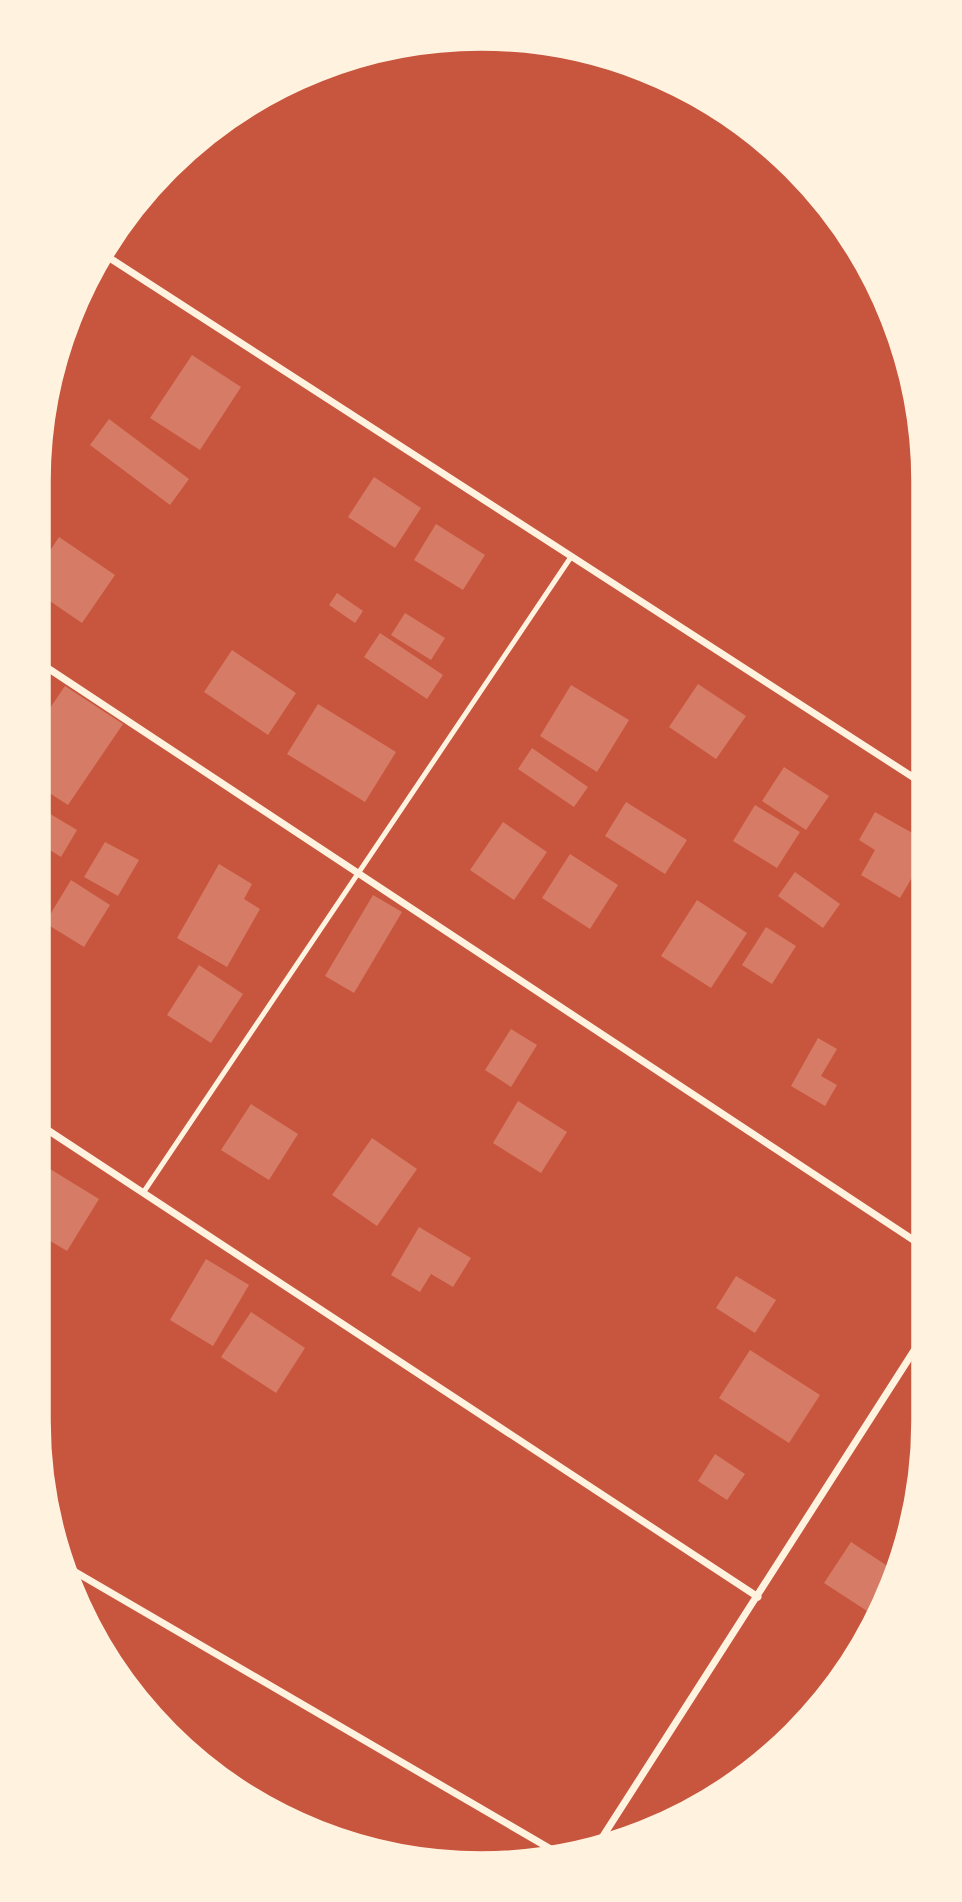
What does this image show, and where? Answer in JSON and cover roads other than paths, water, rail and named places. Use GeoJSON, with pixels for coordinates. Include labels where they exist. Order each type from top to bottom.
{"type":"FeatureCollection","features":[{"type":"Feature","properties":{"kind":"street"},"geometry":{"type":"LineString","coordinates":[[111,259],[913,777]]}},
{"type":"Feature","properties":{"kind":"street"},"geometry":{"type":"LineString","coordinates":[[49,669],[913,1240]]}},
{"type":"Feature","properties":{"kind":"street"},"geometry":{"type":"LineString","coordinates":[[49,1131],[758,1597]]}},
{"type":"Feature","properties":{"kind":"street"},"geometry":{"type":"LineString","coordinates":[[604,1835],[913,1352]]}},
{"type":"Feature","properties":{"kind":"street"},"geometry":{"type":"LineString","coordinates":[[77,1573],[548,1847]]}},
{"type":"Feature","properties":{"kind":"lane"},"geometry":{"type":"LineString","coordinates":[[143,1193],[571,557]]}}]}
